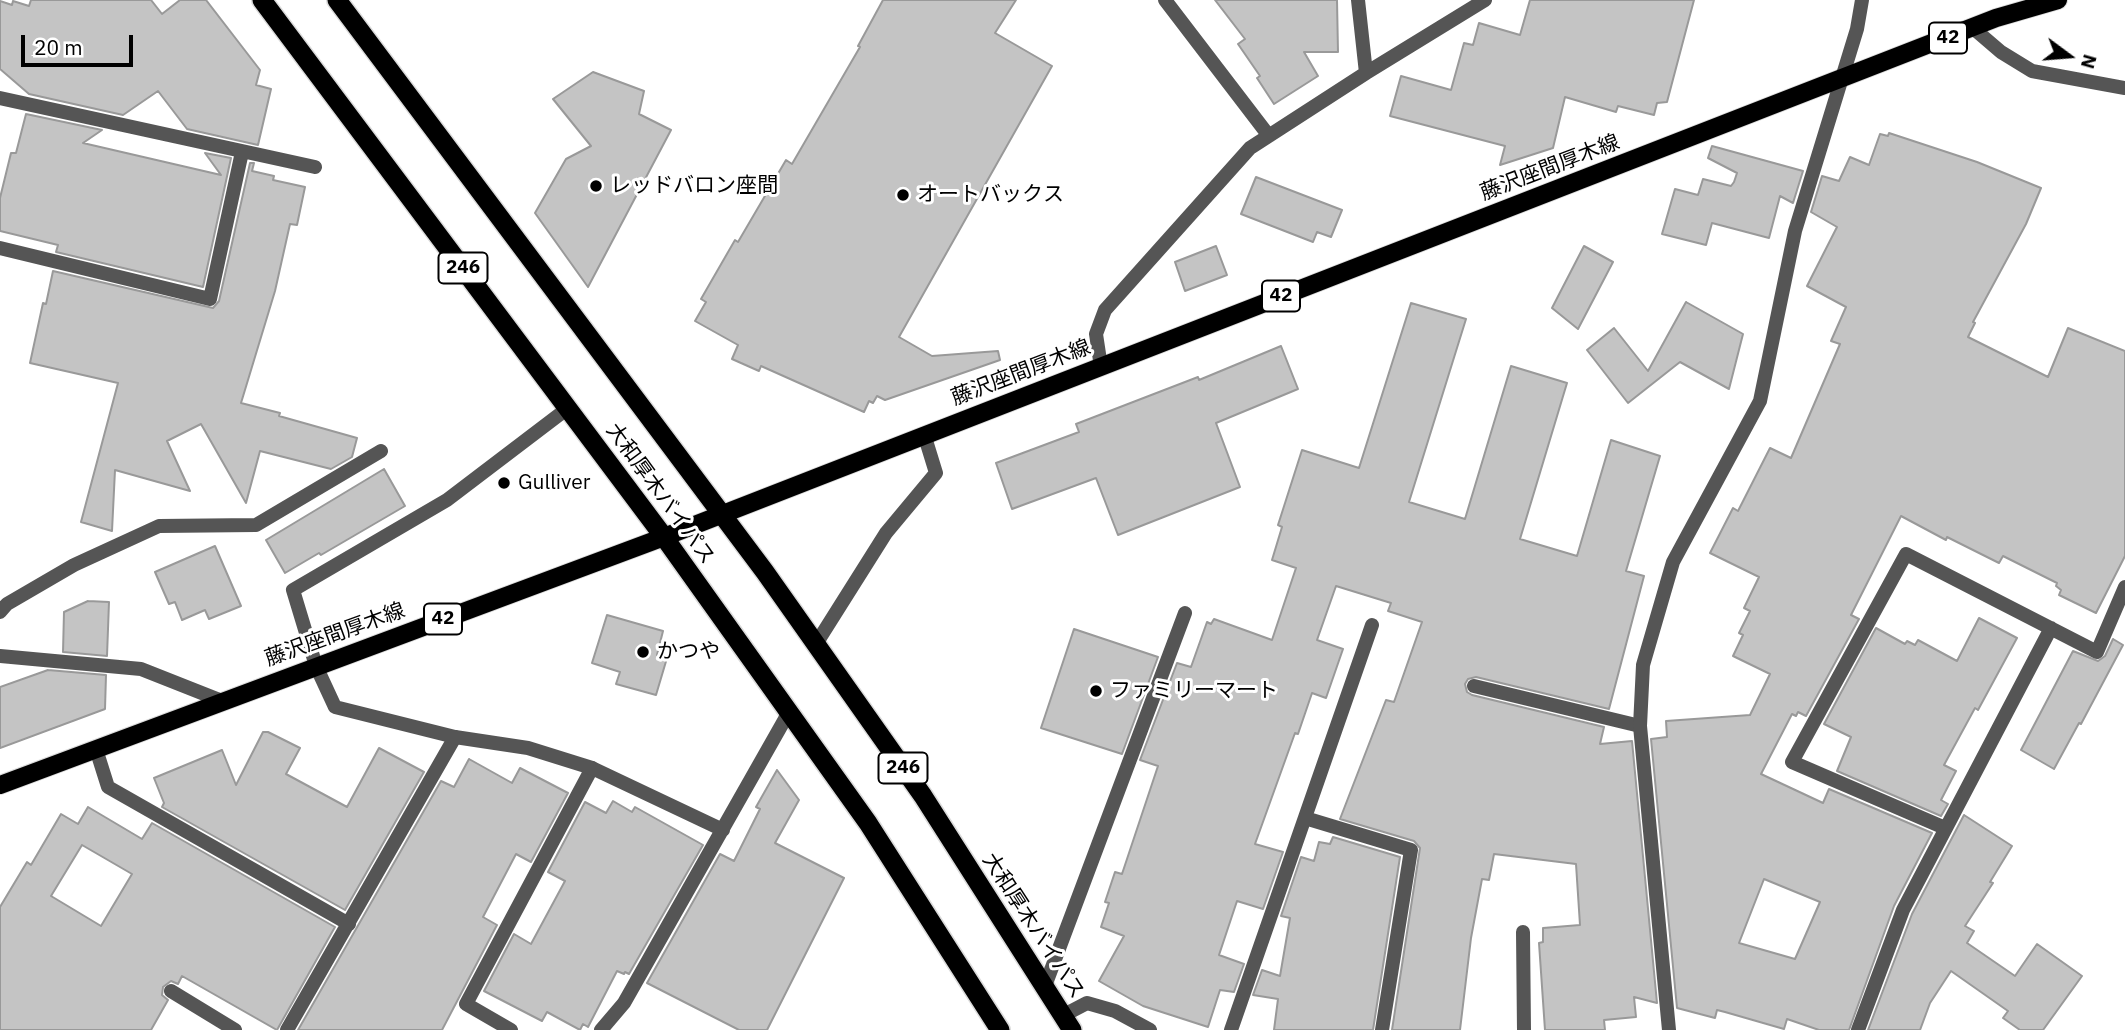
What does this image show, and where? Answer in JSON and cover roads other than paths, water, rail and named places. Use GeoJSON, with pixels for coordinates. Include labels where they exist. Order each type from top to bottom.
{"type":"FeatureCollection","features":[{"type":"Feature","properties":{"kind":"highway","name":"大和厚木バイパス"},"geometry":{"type":"LineString","coordinates":[[262,0],[664,537],[868,823],[1000,1030]]}},
{"type":"Feature","properties":{"kind":"highway","name":"大和厚木バイパス"},"geometry":{"type":"LineString","coordinates":[[337,0],[722,513],[816,644],[923,796],[1068,1023]]}},
{"type":"Feature","properties":{"kind":"main road","name":"藤沢座間厚木線"},"geometry":{"type":"LineString","coordinates":[[0,785],[664,537],[1996,18],[2057,0]]}},
{"type":"Feature","properties":{"kind":"street"},"geometry":{"type":"LineString","coordinates":[[1165,0],[1269,136]]}},
{"type":"Feature","properties":{"kind":"street"},"geometry":{"type":"LineString","coordinates":[[1358,0],[1366,73]]}},
{"type":"Feature","properties":{"kind":"street"},"geometry":{"type":"LineString","coordinates":[[1101,367],[1096,334],[1105,310],[1250,148],[1485,0]]}},
{"type":"Feature","properties":{"kind":"street"},"geometry":{"type":"LineString","coordinates":[[1669,1030],[1640,726],[1643,665],[1673,562],[1760,401],[1795,231],[1857,29],[1862,0]]}},
{"type":"Feature","properties":{"kind":"street"},"geometry":{"type":"LineString","coordinates":[[1973,28],[2001,52],[2032,71],[2125,88]]}},
{"type":"Feature","properties":{"kind":"street"},"geometry":{"type":"LineString","coordinates":[[0,98],[316,167]]}},
{"type":"Feature","properties":{"kind":"street"},"geometry":{"type":"LineString","coordinates":[[0,248],[209,299],[242,152]]}},
{"type":"Feature","properties":{"kind":"street"},"geometry":{"type":"LineString","coordinates":[[568,408],[447,500],[293,590],[316,666],[335,707],[454,737],[528,748],[592,768],[723,830]]}},
{"type":"Feature","properties":{"kind":"street"},"geometry":{"type":"LineString","coordinates":[[816,644],[886,533],[936,473],[924,434]]}},
{"type":"Feature","properties":{"kind":"street"},"geometry":{"type":"LineString","coordinates":[[0,612],[7,604],[74,565],[159,526],[256,525],[381,451]]}},
{"type":"Feature","properties":{"kind":"street"},"geometry":{"type":"LineString","coordinates":[[1945,828],[1792,762],[1906,554],[2097,652],[2125,587]]}},
{"type":"Feature","properties":{"kind":"street"},"geometry":{"type":"LineString","coordinates":[[1045,986],[1185,613]]}},
{"type":"Feature","properties":{"kind":"street"},"geometry":{"type":"LineString","coordinates":[[1231,1030],[1372,625]]}},
{"type":"Feature","properties":{"kind":"street"},"geometry":{"type":"LineString","coordinates":[[1858,1030],[1903,910],[2051,628]]}},
{"type":"Feature","properties":{"kind":"street"},"geometry":{"type":"LineString","coordinates":[[0,656],[141,669],[222,701]]}},
{"type":"Feature","properties":{"kind":"street"},"geometry":{"type":"LineString","coordinates":[[1474,685],[1640,726]]}},
{"type":"Feature","properties":{"kind":"street"},"geometry":{"type":"LineString","coordinates":[[601,1030],[624,1003],[789,712]]}},
{"type":"Feature","properties":{"kind":"street"},"geometry":{"type":"LineString","coordinates":[[287,1030],[454,737]]}},
{"type":"Feature","properties":{"kind":"street"},"geometry":{"type":"LineString","coordinates":[[96,749],[108,787],[349,924]]}},
{"type":"Feature","properties":{"kind":"street"},"geometry":{"type":"LineString","coordinates":[[511,1030],[466,1004],[592,768]]}},
{"type":"Feature","properties":{"kind":"street"},"geometry":{"type":"LineString","coordinates":[[1305,818],[1411,850],[1382,1030]]}},
{"type":"Feature","properties":{"kind":"street"},"geometry":{"type":"LineString","coordinates":[[1523,932],[1524,1030]]}},
{"type":"Feature","properties":{"kind":"street"},"geometry":{"type":"LineString","coordinates":[[171,991],[235,1030]]}},
{"type":"Feature","properties":{"kind":"street"},"geometry":{"type":"LineString","coordinates":[[1068,1023],[1087,1003],[1115,1011],[1150,1030]]}},
{"type":"Feature","properties":{"kind":"place","name":"レッドバロン座間"},"geometry":{"type":"Point","coordinates":[596,186]}},
{"type":"Feature","properties":{"kind":"place","name":"オートバックス"},"geometry":{"type":"Point","coordinates":[903,195]}},
{"type":"Feature","properties":{"kind":"place","name":"Gulliver"},"geometry":{"type":"Point","coordinates":[504,483]}},
{"type":"Feature","properties":{"kind":"place","name":"かつや"},"geometry":{"type":"Point","coordinates":[643,652]}},
{"type":"Feature","properties":{"kind":"place","name":"ファミリーマート"},"geometry":{"type":"Point","coordinates":[1096,691]}}]}
